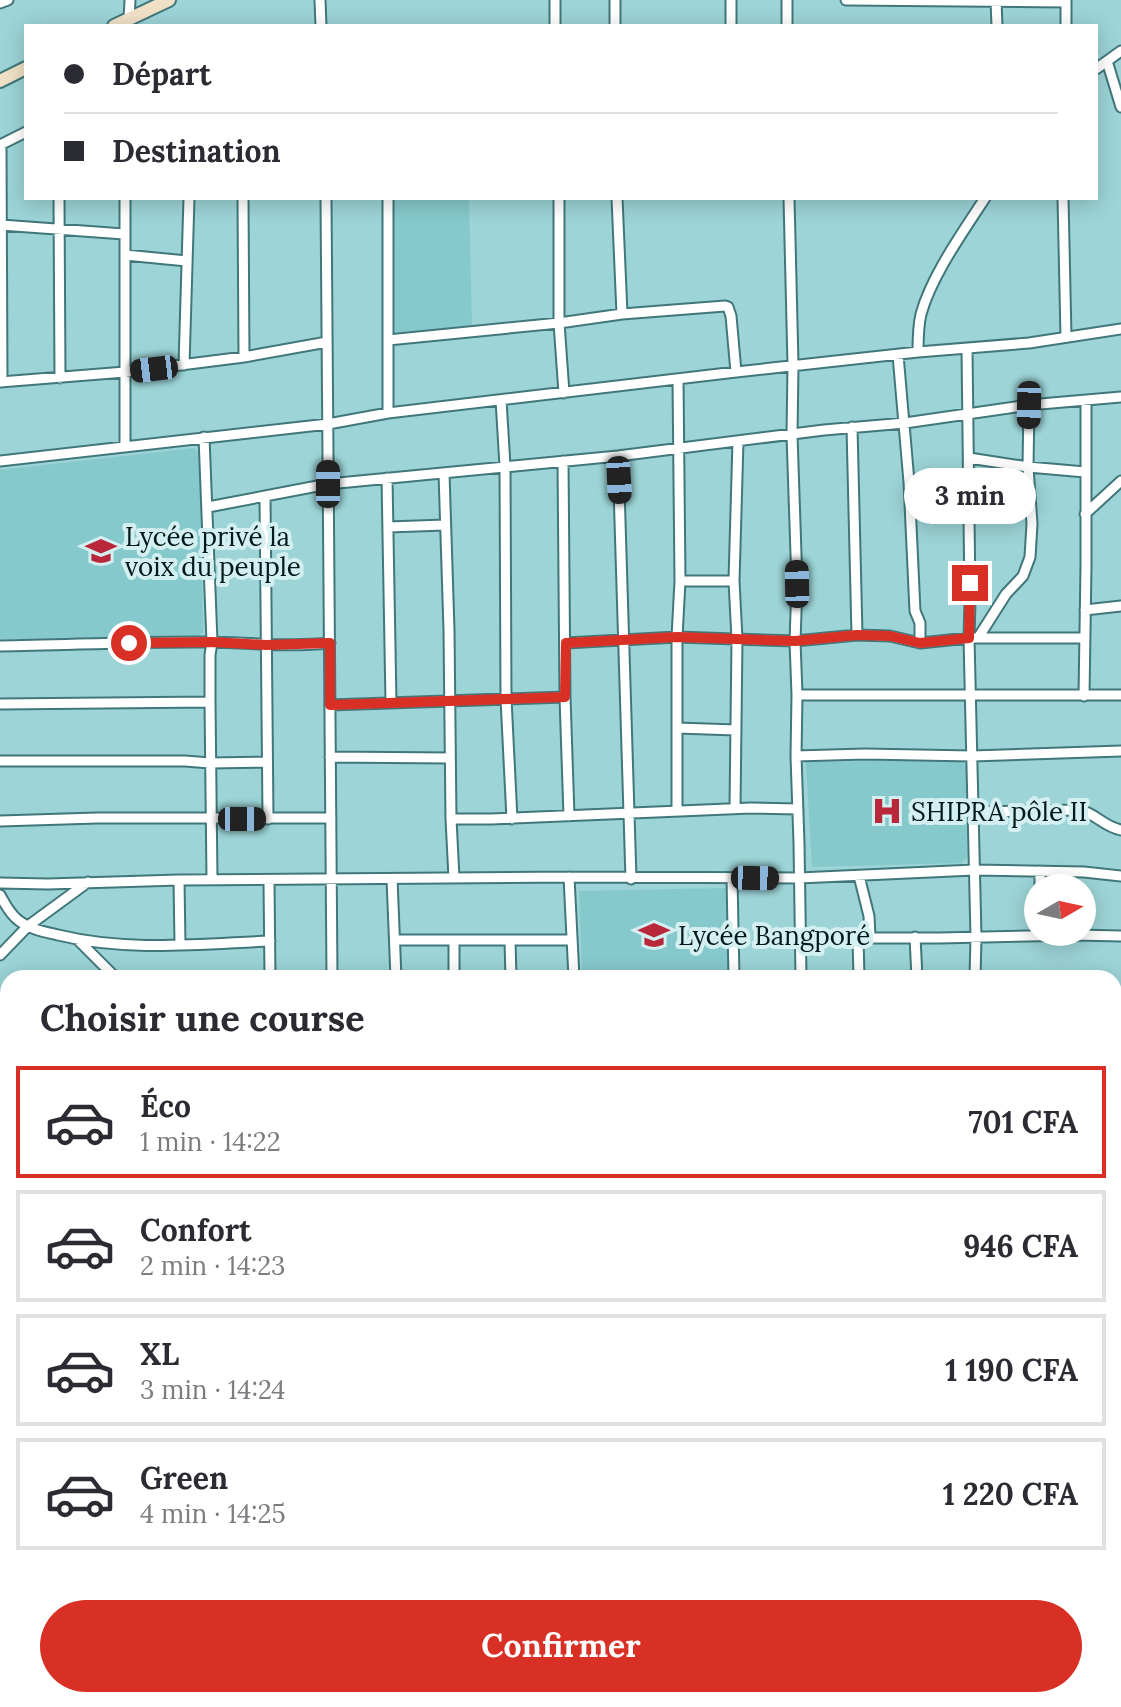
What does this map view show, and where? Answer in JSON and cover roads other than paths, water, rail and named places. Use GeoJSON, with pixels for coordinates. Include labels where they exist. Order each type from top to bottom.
{"type":"FeatureCollection","features":[{"type":"Feature","properties":{"kind":"street"},"geometry":{"type":"LineString","coordinates":[[0,3],[8,0]]}},
{"type":"Feature","properties":{"kind":"street"},"geometry":{"type":"LineString","coordinates":[[129,19],[130,0]]}},
{"type":"Feature","properties":{"kind":"street"},"geometry":{"type":"LineString","coordinates":[[118,24],[169,0]]}},
{"type":"Feature","properties":{"kind":"street"},"geometry":{"type":"LineString","coordinates":[[320,0],[321,24]]}},
{"type":"Feature","properties":{"kind":"street"},"geometry":{"type":"LineString","coordinates":[[555,0],[555,24]]}},
{"type":"Feature","properties":{"kind":"street"},"geometry":{"type":"LineString","coordinates":[[615,0],[615,24]]}},
{"type":"Feature","properties":{"kind":"street"},"geometry":{"type":"LineString","coordinates":[[731,0],[731,24]]}},
{"type":"Feature","properties":{"kind":"street"},"geometry":{"type":"LineString","coordinates":[[787,0],[787,24]]}},
{"type":"Feature","properties":{"kind":"street"},"geometry":{"type":"LineString","coordinates":[[846,0],[1066,1],[1066,24]]}},
{"type":"Feature","properties":{"kind":"street"},"geometry":{"type":"LineString","coordinates":[[996,1],[997,24]]}},
{"type":"Feature","properties":{"kind":"street"},"geometry":{"type":"LineString","coordinates":[[1098,68],[1121,51]]}},
{"type":"Feature","properties":{"kind":"street"},"geometry":{"type":"LineString","coordinates":[[1107,61],[1121,107]]}},
{"type":"Feature","properties":{"kind":"street"},"geometry":{"type":"LineString","coordinates":[[0,81],[24,69]]}},
{"type":"Feature","properties":{"kind":"street"},"geometry":{"type":"LineString","coordinates":[[24,133],[0,145],[1,382],[184,365],[327,342]]}},
{"type":"Feature","properties":{"kind":"street"},"geometry":{"type":"LineString","coordinates":[[59,200],[60,378]]}},
{"type":"Feature","properties":{"kind":"street"},"geometry":{"type":"LineString","coordinates":[[125,200],[125,446]]}},
{"type":"Feature","properties":{"kind":"street"},"geometry":{"type":"LineString","coordinates":[[184,365],[189,200]]}},
{"type":"Feature","properties":{"kind":"street"},"geometry":{"type":"LineString","coordinates":[[243,200],[244,357]]}},
{"type":"Feature","properties":{"kind":"street"},"geometry":{"type":"LineString","coordinates":[[326,200],[332,970]]}},
{"type":"Feature","properties":{"kind":"street"},"geometry":{"type":"LineString","coordinates":[[388,200],[388,413]]}},
{"type":"Feature","properties":{"kind":"street"},"geometry":{"type":"LineString","coordinates":[[559,200],[559,323],[564,393]]}},
{"type":"Feature","properties":{"kind":"street"},"geometry":{"type":"LineString","coordinates":[[617,200],[622,314]]}},
{"type":"Feature","properties":{"kind":"street"},"geometry":{"type":"LineString","coordinates":[[789,200],[801,970]]}},
{"type":"Feature","properties":{"kind":"street"},"geometry":{"type":"LineString","coordinates":[[918,352],[920,319],[926,301],[947,259],[984,200]]}},
{"type":"Feature","properties":{"kind":"street"},"geometry":{"type":"LineString","coordinates":[[1063,200],[1066,337]]}},
{"type":"Feature","properties":{"kind":"street"},"geometry":{"type":"LineString","coordinates":[[1,225],[124,234]]}},
{"type":"Feature","properties":{"kind":"street"},"geometry":{"type":"LineString","coordinates":[[125,255],[187,261]]}},
{"type":"Feature","properties":{"kind":"street"},"geometry":{"type":"LineString","coordinates":[[388,340],[622,314],[728,307],[736,372]]}},
{"type":"Feature","properties":{"kind":"street"},"geometry":{"type":"LineString","coordinates":[[0,461],[328,424],[388,413],[793,365],[1029,343],[1121,329]]}},
{"type":"Feature","properties":{"kind":"street"},"geometry":{"type":"LineString","coordinates":[[967,349],[975,970]]}},
{"type":"Feature","properties":{"kind":"street"},"geometry":{"type":"LineString","coordinates":[[898,355],[905,423],[915,611],[920,623],[920,643]]}},
{"type":"Feature","properties":{"kind":"street"},"geometry":{"type":"LineString","coordinates":[[677,811],[680,581],[678,379]]}},
{"type":"Feature","properties":{"kind":"street"},"geometry":{"type":"LineString","coordinates":[[208,507],[328,484],[618,456],[905,423],[1029,405],[1121,397]]}},
{"type":"Feature","properties":{"kind":"street"},"geometry":{"type":"LineString","coordinates":[[501,400],[505,466],[506,699],[512,819]]}},
{"type":"Feature","properties":{"kind":"street"},"geometry":{"type":"LineString","coordinates":[[1084,696],[1086,401]]}},
{"type":"Feature","properties":{"kind":"street"},"geometry":{"type":"LineString","coordinates":[[973,638],[1023,576],[1027,566],[1032,545],[1029,405]]}},
{"type":"Feature","properties":{"kind":"street"},"geometry":{"type":"LineString","coordinates":[[852,427],[857,635]]}},
{"type":"Feature","properties":{"kind":"street"},"geometry":{"type":"LineString","coordinates":[[204,437],[212,642],[212,880]]}},
{"type":"Feature","properties":{"kind":"street"},"geometry":{"type":"LineString","coordinates":[[735,808],[737,639],[734,581],[738,441]]}},
{"type":"Feature","properties":{"kind":"street"},"geometry":{"type":"LineString","coordinates":[[618,456],[631,879]]}},
{"type":"Feature","properties":{"kind":"street"},"geometry":{"type":"LineString","coordinates":[[969,458],[1085,472]]}},
{"type":"Feature","properties":{"kind":"street"},"geometry":{"type":"LineString","coordinates":[[563,461],[569,816]]}},
{"type":"Feature","properties":{"kind":"street"},"geometry":{"type":"LineString","coordinates":[[444,473],[454,878]]}},
{"type":"Feature","properties":{"kind":"street"},"geometry":{"type":"LineString","coordinates":[[387,478],[391,703]]}},
{"type":"Feature","properties":{"kind":"street"},"geometry":{"type":"LineString","coordinates":[[1085,514],[1121,481]]}},
{"type":"Feature","properties":{"kind":"street"},"geometry":{"type":"LineString","coordinates":[[265,496],[268,819]]}},
{"type":"Feature","properties":{"kind":"street"},"geometry":{"type":"LineString","coordinates":[[388,527],[445,525]]}},
{"type":"Feature","properties":{"kind":"street"},"geometry":{"type":"LineString","coordinates":[[680,581],[734,581]]}},
{"type":"Feature","properties":{"kind":"street"},"geometry":{"type":"LineString","coordinates":[[1085,610],[1121,606]]}},
{"type":"Feature","properties":{"kind":"street"},"geometry":{"type":"LineString","coordinates":[[566,643],[677,637],[795,641],[857,635],[890,636],[920,643],[973,638],[1085,638]]}},
{"type":"Feature","properties":{"kind":"street"},"geometry":{"type":"LineString","coordinates":[[0,646],[330,643]]}},
{"type":"Feature","properties":{"kind":"street"},"geometry":{"type":"LineString","coordinates":[[797,695],[1121,695]]}},
{"type":"Feature","properties":{"kind":"street"},"geometry":{"type":"LineString","coordinates":[[330,705],[565,697]]}},
{"type":"Feature","properties":{"kind":"street"},"geometry":{"type":"LineString","coordinates":[[0,704],[210,702]]}},
{"type":"Feature","properties":{"kind":"street"},"geometry":{"type":"LineString","coordinates":[[677,728],[736,730]]}},
{"type":"Feature","properties":{"kind":"street"},"geometry":{"type":"LineString","coordinates":[[796,756],[972,756],[1121,751]]}},
{"type":"Feature","properties":{"kind":"street"},"geometry":{"type":"LineString","coordinates":[[330,757],[450,758]]}},
{"type":"Feature","properties":{"kind":"street"},"geometry":{"type":"LineString","coordinates":[[0,761],[267,762]]}},
{"type":"Feature","properties":{"kind":"street"},"geometry":{"type":"LineString","coordinates":[[451,819],[735,808],[798,809]]}},
{"type":"Feature","properties":{"kind":"street"},"geometry":{"type":"LineString","coordinates":[[972,812],[1089,811],[1104,824],[1121,830]]}},
{"type":"Feature","properties":{"kind":"street"},"geometry":{"type":"LineString","coordinates":[[0,821],[331,818]]}},
{"type":"Feature","properties":{"kind":"street"},"geometry":{"type":"LineString","coordinates":[[0,883],[569,877],[799,878],[974,870],[1084,872],[1121,876]]}},
{"type":"Feature","properties":{"kind":"street"},"geometry":{"type":"LineString","coordinates":[[859,876],[869,916],[870,937]]}},
{"type":"Feature","properties":{"kind":"street"},"geometry":{"type":"LineString","coordinates":[[569,877],[574,970]]}},
{"type":"Feature","properties":{"kind":"street"},"geometry":{"type":"LineString","coordinates":[[732,878],[734,970]]}},
{"type":"Feature","properties":{"kind":"street"},"geometry":{"type":"LineString","coordinates":[[392,879],[396,970]]}},
{"type":"Feature","properties":{"kind":"street"},"geometry":{"type":"LineString","coordinates":[[179,880],[180,945]]}},
{"type":"Feature","properties":{"kind":"street"},"geometry":{"type":"LineString","coordinates":[[269,881],[270,970]]}},
{"type":"Feature","properties":{"kind":"street"},"geometry":{"type":"LineString","coordinates":[[0,955],[28,926],[88,882]]}},
{"type":"Feature","properties":{"kind":"street"},"geometry":{"type":"LineString","coordinates":[[0,895],[10,912],[28,926],[117,946],[270,941]]}},
{"type":"Feature","properties":{"kind":"street"},"geometry":{"type":"LineString","coordinates":[[801,938],[1024,935]]}},
{"type":"Feature","properties":{"kind":"street"},"geometry":{"type":"LineString","coordinates":[[1096,935],[1121,936]]}},
{"type":"Feature","properties":{"kind":"street"},"geometry":{"type":"LineString","coordinates":[[915,937],[917,970]]}},
{"type":"Feature","properties":{"kind":"street"},"geometry":{"type":"LineString","coordinates":[[858,938],[859,970]]}},
{"type":"Feature","properties":{"kind":"street"},"geometry":{"type":"LineString","coordinates":[[77,939],[108,970]]}},
{"type":"Feature","properties":{"kind":"street"},"geometry":{"type":"LineString","coordinates":[[395,940],[572,940]]}},
{"type":"Feature","properties":{"kind":"street"},"geometry":{"type":"LineString","coordinates":[[454,940],[454,970]]}},
{"type":"Feature","properties":{"kind":"street"},"geometry":{"type":"LineString","coordinates":[[510,940],[511,970]]}},
{"type":"Feature","properties":{"kind":"place","name":"Lycée privé la voix du peuple"},"geometry":{"type":"Point","coordinates":[101,551]}},
{"type":"Feature","properties":{"kind":"place","name":"SHIPRA pôle II"},"geometry":{"type":"Point","coordinates":[887,811]}},
{"type":"Feature","properties":{"kind":"place","name":"Lycée Bangporé"},"geometry":{"type":"Point","coordinates":[654,935]}}]}
